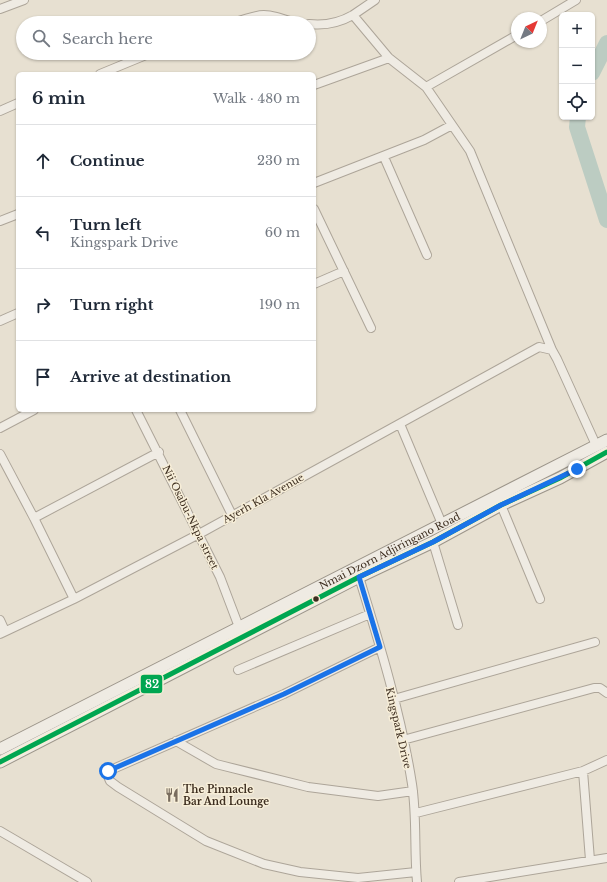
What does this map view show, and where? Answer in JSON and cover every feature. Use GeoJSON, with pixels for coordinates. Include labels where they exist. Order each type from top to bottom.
{"type":"FeatureCollection","features":[{"type":"Feature","properties":{"kind":"main road","name":"Nmai Dzorn Adjiringano Road"},"geometry":{"type":"LineString","coordinates":[[0,762],[21,745],[239,627],[607,440]]}},
{"type":"Feature","properties":{"kind":"main road","name":"Nmai Dzorn Adjiringano Road"},"geometry":{"type":"LineString","coordinates":[[0,749],[21,745],[359,577],[433,542],[501,505],[560,478],[607,452]]}},
{"type":"Feature","properties":{"kind":"street"},"geometry":{"type":"LineString","coordinates":[[0,10],[24,0]]}},
{"type":"Feature","properties":{"kind":"street"},"geometry":{"type":"LineString","coordinates":[[316,24],[328,25],[342,21],[375,0]]}},
{"type":"Feature","properties":{"kind":"street"},"geometry":{"type":"LineString","coordinates":[[547,17],[576,0]]}},
{"type":"Feature","properties":{"kind":"street"},"geometry":{"type":"LineString","coordinates":[[252,16],[258,14],[270,14],[276,16]]}},
{"type":"Feature","properties":{"kind":"street"},"geometry":{"type":"LineString","coordinates":[[353,14],[389,58],[426,87],[470,152],[552,350],[596,445]]}},
{"type":"Feature","properties":{"kind":"street"},"geometry":{"type":"LineString","coordinates":[[426,87],[511,37]]}},
{"type":"Feature","properties":{"kind":"street"},"geometry":{"type":"LineString","coordinates":[[316,84],[389,58]]}},
{"type":"Feature","properties":{"kind":"street"},"geometry":{"type":"LineString","coordinates":[[105,72],[135,60]]}},
{"type":"Feature","properties":{"kind":"street"},"geometry":{"type":"LineString","coordinates":[[0,111],[16,104]]}},
{"type":"Feature","properties":{"kind":"street"},"geometry":{"type":"LineString","coordinates":[[316,182],[424,140],[452,125]]}},
{"type":"Feature","properties":{"kind":"street"},"geometry":{"type":"LineString","coordinates":[[384,156],[427,255]]}},
{"type":"Feature","properties":{"kind":"street"},"geometry":{"type":"LineString","coordinates":[[316,213],[371,328]]}},
{"type":"Feature","properties":{"kind":"street"},"geometry":{"type":"LineString","coordinates":[[0,221],[16,215]]}},
{"type":"Feature","properties":{"kind":"street"},"geometry":{"type":"LineString","coordinates":[[316,283],[344,271]]}},
{"type":"Feature","properties":{"kind":"street"},"geometry":{"type":"LineString","coordinates":[[0,321],[16,313]]}},
{"type":"Feature","properties":{"kind":"street","name":"Ayerh Kla Avenue"},"geometry":{"type":"LineString","coordinates":[[3,632],[74,599],[199,534],[358,445],[400,424],[539,347],[552,350]]}},
{"type":"Feature","properties":{"kind":"street"},"geometry":{"type":"LineString","coordinates":[[0,428],[30,412]]}},
{"type":"Feature","properties":{"kind":"street","name":"Nii Osabu-Nkpa street"},"geometry":{"type":"LineString","coordinates":[[137,412],[159,452],[220,577],[239,627]]}},
{"type":"Feature","properties":{"kind":"street"},"geometry":{"type":"LineString","coordinates":[[181,412],[232,515]]}},
{"type":"Feature","properties":{"kind":"street"},"geometry":{"type":"LineString","coordinates":[[400,424],[442,524]]}},
{"type":"Feature","properties":{"kind":"street"},"geometry":{"type":"LineString","coordinates":[[34,518],[159,452]]}},
{"type":"Feature","properties":{"kind":"street"},"geometry":{"type":"LineString","coordinates":[[0,454],[74,599]]}},
{"type":"Feature","properties":{"kind":"street"},"geometry":{"type":"LineString","coordinates":[[501,505],[540,599]]}},
{"type":"Feature","properties":{"kind":"street"},"geometry":{"type":"LineString","coordinates":[[433,542],[458,625]]}},
{"type":"Feature","properties":{"kind":"street","name":"Kingspark Drive"},"geometry":{"type":"LineString","coordinates":[[359,577],[394,699],[413,791],[416,813],[417,882]]}},
{"type":"Feature","properties":{"kind":"street"},"geometry":{"type":"LineString","coordinates":[[238,670],[370,614]]}},
{"type":"Feature","properties":{"kind":"street"},"geometry":{"type":"LineString","coordinates":[[0,620],[3,632]]}},
{"type":"Feature","properties":{"kind":"street"},"geometry":{"type":"LineString","coordinates":[[394,699],[595,642]]}},
{"type":"Feature","properties":{"kind":"street"},"geometry":{"type":"LineString","coordinates":[[380,647],[284,694],[108,771],[108,778],[118,787],[206,841],[264,864],[300,872],[358,878],[416,872]]}},
{"type":"Feature","properties":{"kind":"street"},"geometry":{"type":"LineString","coordinates":[[403,740],[594,688],[600,688],[607,692]]}},
{"type":"Feature","properties":{"kind":"street"},"geometry":{"type":"LineString","coordinates":[[176,741],[216,764],[308,788],[378,796],[413,791]]}},
{"type":"Feature","properties":{"kind":"street"},"geometry":{"type":"LineString","coordinates":[[416,813],[583,771],[607,760]]}},
{"type":"Feature","properties":{"kind":"street"},"geometry":{"type":"LineString","coordinates":[[583,771],[590,860]]}},
{"type":"Feature","properties":{"kind":"street"},"geometry":{"type":"LineString","coordinates":[[0,831],[87,882]]}},
{"type":"Feature","properties":{"kind":"street"},"geometry":{"type":"LineString","coordinates":[[460,882],[607,858]]}},
{"type":"Feature","properties":{"kind":"waterway"},"geometry":{"type":"LineString","coordinates":[[595,67],[607,43]]}},
{"type":"Feature","properties":{"kind":"waterway"},"geometry":{"type":"LineString","coordinates":[[578,120],[577,127],[607,220]]}},
{"type":"Feature","properties":{"kind":"transit line","name":"82"},"geometry":{"type":"LineString","coordinates":[[0,762],[359,577],[433,542],[501,505],[560,478],[607,452]]}},
{"type":"Feature","properties":{"kind":"place","name":"The Pinnacle Bar And Lounge"},"geometry":{"type":"Point","coordinates":[172,795]}},
{"type":"Feature","properties":{"kind":"route"},"geometry":{"type":"LineString","coordinates":[[108,771],[284,694],[380,647],[378,636],[359,577],[433,542],[501,505],[577,469]]}}]}
